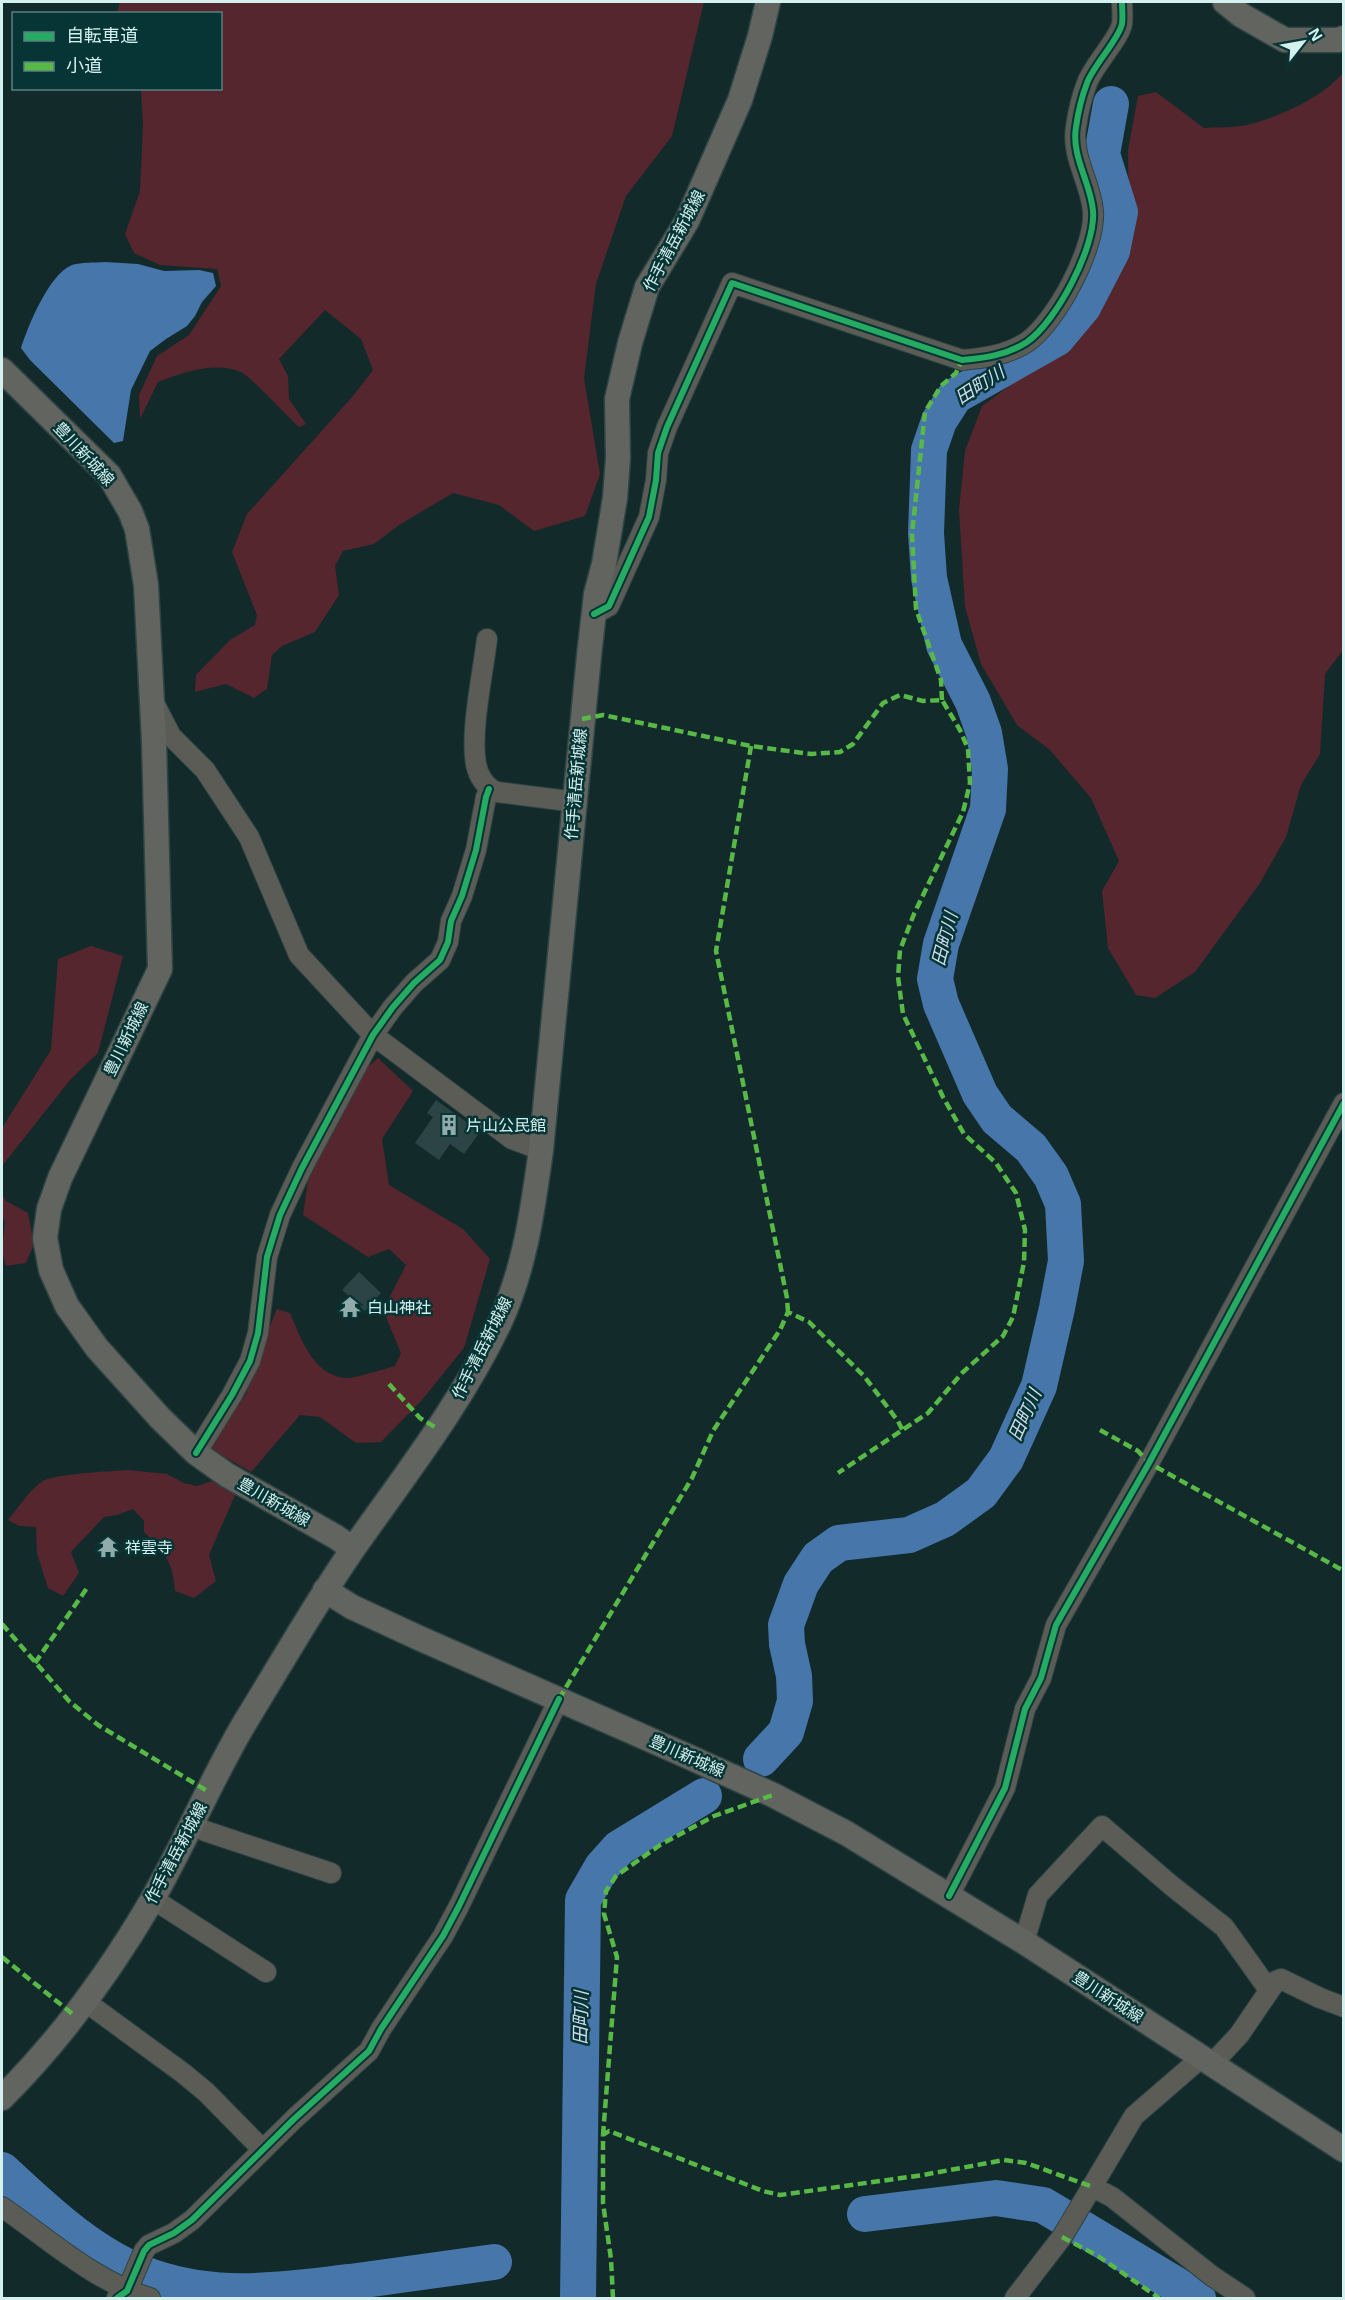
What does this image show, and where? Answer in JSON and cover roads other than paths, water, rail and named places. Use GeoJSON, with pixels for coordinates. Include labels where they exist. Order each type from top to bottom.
{"type":"FeatureCollection","features":[{"type":"Feature","properties":{"kind":"main road","name":"作手清岳新城線"},"geometry":{"type":"LineString","coordinates":[[353,1550],[438,1429],[471,1376],[500,1320],[519,1271],[533,1206],[541,1150],[576,802],[582,719],[594,614],[615,498],[618,458],[617,399],[630,343],[647,287],[687,221],[740,99],[768,2]]}},
{"type":"Feature","properties":{"kind":"main road"},"geometry":{"type":"LineString","coordinates":[[1225,2],[1241,15],[1285,40],[1344,38]]}},
{"type":"Feature","properties":{"kind":"main road","name":"豊川新城線"},"geometry":{"type":"LineString","coordinates":[[2,370],[109,475],[138,529],[146,585],[152,699],[160,969],[60,1178],[49,1209],[45,1238],[51,1269],[67,1306],[97,1348],[160,1418],[196,1453],[227,1475],[336,1537],[353,1550]]}},
{"type":"Feature","properties":{"kind":"main road"},"geometry":{"type":"LineString","coordinates":[[325,1590],[353,1550]]}},
{"type":"Feature","properties":{"kind":"main road","name":"作手清岳新城線"},"geometry":{"type":"LineString","coordinates":[[2,2098],[86,2002],[153,1899],[241,1730],[325,1590]]}},
{"type":"Feature","properties":{"kind":"main road","name":"豊川新城線"},"geometry":{"type":"LineString","coordinates":[[325,1590],[352,1607],[773,1795],[846,1833],[1024,1942],[1344,2150]]}},
{"type":"Feature","properties":{"kind":"street"},"geometry":{"type":"LineString","coordinates":[[594,614],[609,606],[649,517],[661,444],[732,283],[962,360],[986,358],[1005,353],[1028,341],[1050,320],[1091,240],[1093,211],[1077,155],[1076,129],[1087,81],[1122,25],[1122,2]]}},
{"type":"Feature","properties":{"kind":"street"},"geometry":{"type":"LineString","coordinates":[[487,639],[476,729],[476,765],[489,789],[576,802]]}},
{"type":"Feature","properties":{"kind":"street"},"geometry":{"type":"LineString","coordinates":[[152,699],[171,736],[205,770],[249,837],[299,955],[373,1035],[512,1139],[541,1150]]}},
{"type":"Feature","properties":{"kind":"street"},"geometry":{"type":"LineString","coordinates":[[196,1453],[250,1361],[258,1333],[267,1257],[280,1215],[302,1168],[373,1035],[400,999],[440,960],[448,942],[451,921],[476,850],[489,789]]}},
{"type":"Feature","properties":{"kind":"street"},"geometry":{"type":"LineString","coordinates":[[949,1896],[1005,1788],[1025,1709],[1041,1678],[1056,1625],[1149,1463],[1344,1103]]}},
{"type":"Feature","properties":{"kind":"street"},"geometry":{"type":"LineString","coordinates":[[124,2292],[149,2245],[174,2233],[192,2220],[263,2150],[369,2052],[454,1916],[559,1699]]}},
{"type":"Feature","properties":{"kind":"street"},"geometry":{"type":"LineString","coordinates":[[192,1824],[205,1831],[330,1873]]}},
{"type":"Feature","properties":{"kind":"street"},"geometry":{"type":"LineString","coordinates":[[1024,1942],[1038,1895],[1102,1826],[1224,1927],[1269,1990]]}},
{"type":"Feature","properties":{"kind":"street"},"geometry":{"type":"LineString","coordinates":[[153,1899],[266,1972]]}},
{"type":"Feature","properties":{"kind":"street"},"geometry":{"type":"LineString","coordinates":[[1016,2298],[1067,2229],[1134,2116],[1239,2035],[1276,1980],[1281,1979],[1344,2007]]}},
{"type":"Feature","properties":{"kind":"street"},"geometry":{"type":"LineString","coordinates":[[86,2002],[206,2092],[263,2150]]}},
{"type":"Feature","properties":{"kind":"street"},"geometry":{"type":"LineString","coordinates":[[1089,2194],[1112,2197],[1212,2276],[1245,2298]]}},
{"type":"Feature","properties":{"kind":"street"},"geometry":{"type":"LineString","coordinates":[[2,2207],[124,2292],[150,2298]]}},
{"type":"Feature","properties":{"kind":"water"},"geometry":{"type":"Polygon","coordinates":[[[105,262],[138,264],[164,271],[199,270],[213,273],[216,286],[202,302],[187,326],[150,351],[131,390],[123,441],[114,443],[30,360],[21,348],[40,302],[63,270],[76,264],[105,262]]]}},
{"type":"Feature","properties":{"kind":"waterway","name":"田町川"},"geometry":{"type":"LineString","coordinates":[[761,1759],[786,1732],[795,1701],[794,1676],[787,1644],[786,1625],[801,1584],[818,1558],[839,1543],[909,1535],[945,1519],[981,1493],[1006,1459],[1039,1386],[1057,1308],[1066,1261],[1063,1204],[1051,1176],[1031,1148],[997,1119],[980,1094],[941,1004],[935,979],[941,944],[988,809],[990,769],[984,733],[973,702],[944,645],[929,578],[926,533],[929,450],[939,421],[955,396],[1057,338],[1083,307],[1112,251],[1120,212],[1102,154],[1111,104]]}},
{"type":"Feature","properties":{"kind":"waterway","name":"田町川"},"geometry":{"type":"LineString","coordinates":[[578,2298],[583,1900],[602,1867],[619,1848],[704,1796]]}},
{"type":"Feature","properties":{"kind":"waterway"},"geometry":{"type":"LineString","coordinates":[[2,2170],[54,2217],[110,2258],[152,2277],[202,2289],[275,2290],[494,2262]]}},
{"type":"Feature","properties":{"kind":"waterway"},"geometry":{"type":"LineString","coordinates":[[865,2214],[996,2198],[1043,2205],[1198,2298]]}},
{"type":"Feature","properties":{"kind":"place","name":"片山公民館"},"geometry":{"type":"Point","coordinates":[449,1125]}},
{"type":"Feature","properties":{"kind":"place","name":"白山神社"},"geometry":{"type":"Point","coordinates":[350,1307]}},
{"type":"Feature","properties":{"kind":"place","name":"祥雲寺"},"geometry":{"type":"Point","coordinates":[108,1547]}}]}
